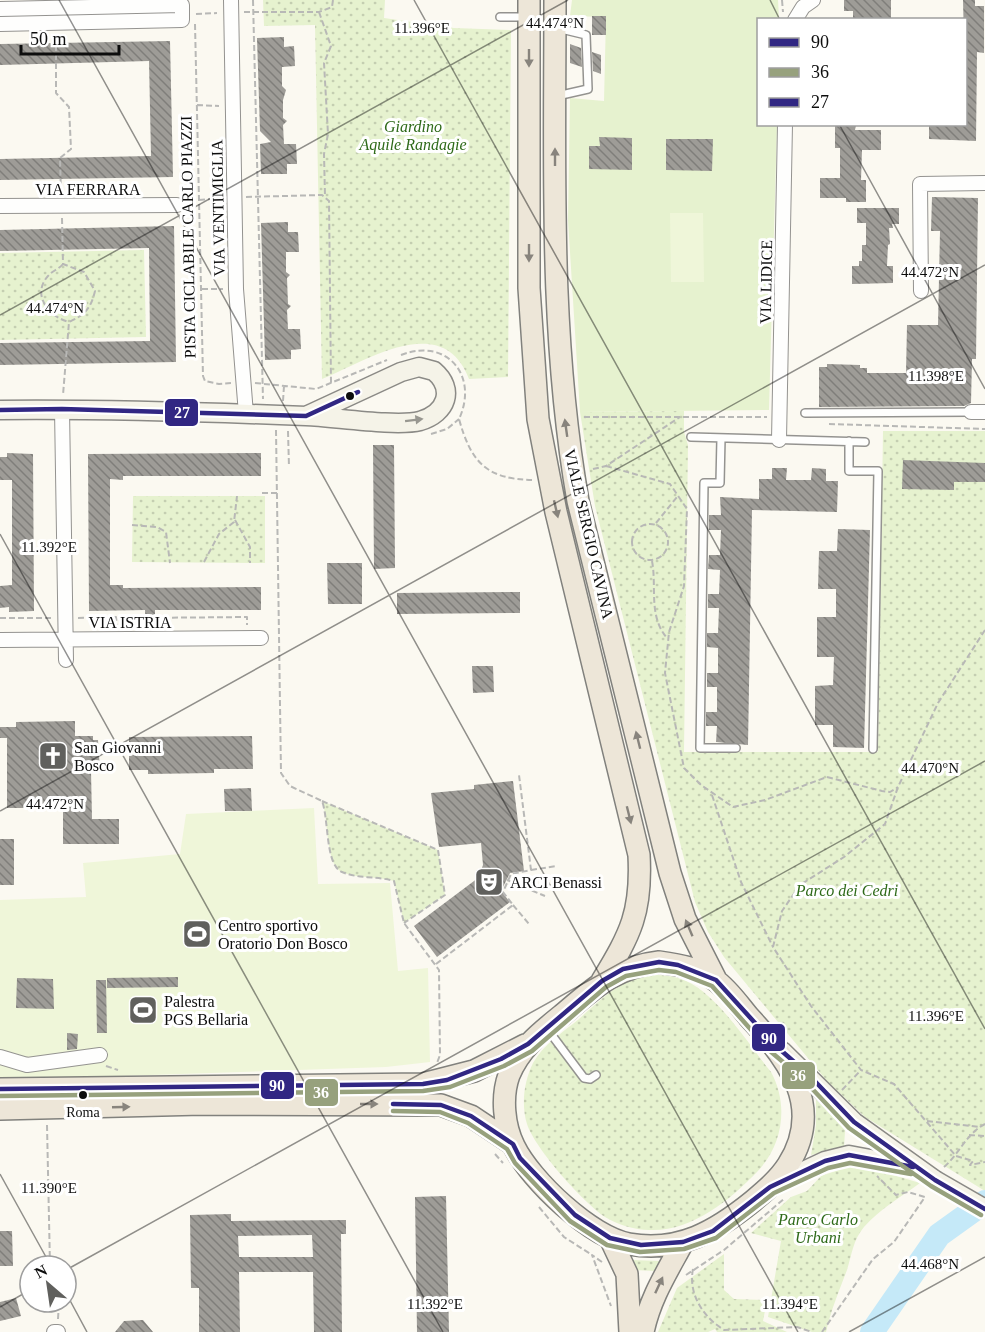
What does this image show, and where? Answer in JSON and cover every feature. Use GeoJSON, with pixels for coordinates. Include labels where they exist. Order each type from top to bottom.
{"type":"FeatureCollection","features":[{"type":"Feature","properties":{"kind":"main road","name":"VIALE SERGIO CAVINA"},"geometry":{"type":"LineString","coordinates":[[555,0],[556,324],[565,419],[578,501],[670,873],[689,928],[716,980]]}},
{"type":"Feature","properties":{"kind":"main road","name":"VIALE SERGIO CAVINA"},"geometry":{"type":"LineString","coordinates":[[529,9],[529,288],[538,419],[556,512],[639,855],[641,890],[634,923],[602,981]]}},
{"type":"Feature","properties":{"kind":"main road"},"geometry":{"type":"LineString","coordinates":[[660,962],[697,970],[716,980],[776,1046],[793,1071],[800,1092],[802,1112],[801,1130],[795,1154],[778,1192],[713,1232],[683,1242],[641,1245],[610,1238],[575,1215],[520,1158],[507,1125],[505,1092],[515,1063],[528,1044],[602,981],[637,964],[660,962]]}},
{"type":"Feature","properties":{"kind":"main road"},"geometry":{"type":"LineString","coordinates":[[0,1109],[203,1095],[423,1084],[474,1071],[528,1044]]}},
{"type":"Feature","properties":{"kind":"main road"},"geometry":{"type":"LineString","coordinates":[[0,1089],[441,1105],[471,1116],[513,1144]]}},
{"type":"Feature","properties":{"kind":"main road"},"geometry":{"type":"LineString","coordinates":[[610,1238],[627,1274],[630,1332]]}},
{"type":"Feature","properties":{"kind":"main road"},"geometry":{"type":"LineString","coordinates":[[644,1332],[647,1314],[660,1280],[683,1242]]}},
{"type":"Feature","properties":{"kind":"street"},"geometry":{"type":"LineString","coordinates":[[796,18],[803,7],[813,0]]}},
{"type":"Feature","properties":{"kind":"street"},"geometry":{"type":"LineString","coordinates":[[0,9],[182,4],[191,12],[182,20],[0,24]]}},
{"type":"Feature","properties":{"kind":"street","name":"VIA VENTIMIGLIA"},"geometry":{"type":"LineString","coordinates":[[231,6],[236,289],[246,414]]}},
{"type":"Feature","properties":{"kind":"street","name":"VIA LIDICE"},"geometry":{"type":"LineString","coordinates":[[779,440],[785,126]]}},
{"type":"Feature","properties":{"kind":"street"},"geometry":{"type":"LineString","coordinates":[[921,291],[920,184],[985,183]]}},
{"type":"Feature","properties":{"kind":"street","name":"VIA FERRARA"},"geometry":{"type":"LineString","coordinates":[[0,206],[177,205]]}},
{"type":"Feature","properties":{"kind":"street"},"geometry":{"type":"LineString","coordinates":[[0,410],[62,409],[246,414],[416,422],[439,411],[446,402],[446,387],[434,370],[413,368],[306,416]]}},
{"type":"Feature","properties":{"kind":"street"},"geometry":{"type":"LineString","coordinates":[[62,409],[66,660]]}},
{"type":"Feature","properties":{"kind":"street","name":"VIA ISTRIA"},"geometry":{"type":"LineString","coordinates":[[0,640],[257,633]]}},
{"type":"Feature","properties":{"kind":"street"},"geometry":{"type":"LineString","coordinates":[[776,1046],[808,1074],[854,1122],[918,1168]]}},
{"type":"Feature","properties":{"kind":"street"},"geometry":{"type":"LineString","coordinates":[[0,1057],[27,1065],[101,1060]]}},
{"type":"Feature","properties":{"kind":"street"},"geometry":{"type":"LineString","coordinates":[[778,1192],[825,1161],[849,1155],[938,1174],[983,1208]]}},
{"type":"Feature","properties":{"kind":"lane"},"geometry":{"type":"LineString","coordinates":[[500,17],[529,9]]}},
{"type":"Feature","properties":{"kind":"lane"},"geometry":{"type":"LineString","coordinates":[[555,27],[586,35],[588,89],[555,96]]}},
{"type":"Feature","properties":{"kind":"lane"},"geometry":{"type":"LineString","coordinates":[[805,413],[978,412]]}},
{"type":"Feature","properties":{"kind":"lane"},"geometry":{"type":"LineString","coordinates":[[692,437],[865,442]]}},
{"type":"Feature","properties":{"kind":"lane"},"geometry":{"type":"LineString","coordinates":[[721,438],[720,483],[704,483],[700,748],[736,748]]}},
{"type":"Feature","properties":{"kind":"lane"},"geometry":{"type":"LineString","coordinates":[[849,441],[849,471],[878,471],[873,749]]}},
{"type":"Feature","properties":{"kind":"lane"},"geometry":{"type":"LineString","coordinates":[[546,1028],[584,1078],[590,1079],[596,1075]]}},
{"type":"Feature","properties":{"kind":"path"},"geometry":{"type":"LineString","coordinates":[[253,0],[262,398],[283,400],[284,386]]}},
{"type":"Feature","properties":{"kind":"path"},"geometry":{"type":"LineString","coordinates":[[191,12],[231,6],[253,11],[319,12],[332,7],[333,0]]}},
{"type":"Feature","properties":{"kind":"path"},"geometry":{"type":"LineString","coordinates":[[782,0],[783,12]]}},
{"type":"Feature","properties":{"kind":"path","name":"PISTA CICLABILE CARLO PIAZZI"},"geometry":{"type":"LineString","coordinates":[[191,12],[199,200],[203,376],[205,381],[219,384],[261,383],[316,389],[331,382],[329,201],[325,196]]}},
{"type":"Feature","properties":{"kind":"path"},"geometry":{"type":"LineString","coordinates":[[199,200],[325,196],[324,153],[328,134],[324,63],[331,46],[319,12]]}},
{"type":"Feature","properties":{"kind":"path"},"geometry":{"type":"LineString","coordinates":[[63,264],[48,275],[43,285],[42,297],[51,314],[69,322]]}},
{"type":"Feature","properties":{"kind":"path"},"geometry":{"type":"LineString","coordinates":[[576,417],[684,416],[672,421],[606,466],[593,469]]}},
{"type":"Feature","properties":{"kind":"path"},"geometry":{"type":"LineString","coordinates":[[459,419],[469,451],[481,464],[496,476],[532,480]]}},
{"type":"Feature","properties":{"kind":"path"},"geometry":{"type":"LineString","coordinates":[[284,426],[276,429],[281,773],[290,786],[438,850],[445,895],[404,923]]}},
{"type":"Feature","properties":{"kind":"path"},"geometry":{"type":"LineString","coordinates":[[288,430],[289,467]]}},
{"type":"Feature","properties":{"kind":"path"},"geometry":{"type":"LineString","coordinates":[[606,466],[670,484],[687,509],[684,586],[668,639],[665,673],[684,768],[711,793],[733,807],[765,800],[827,777],[882,791],[890,792],[898,787]]}},
{"type":"Feature","properties":{"kind":"path"},"geometry":{"type":"LineString","coordinates":[[262,494],[277,493]]}},
{"type":"Feature","properties":{"kind":"path"},"geometry":{"type":"LineString","coordinates":[[237,496],[235,520],[250,547],[250,563]]}},
{"type":"Feature","properties":{"kind":"path"},"geometry":{"type":"LineString","coordinates":[[652,561],[636,554],[632,543],[639,527],[656,524],[677,497]]}},
{"type":"Feature","properties":{"kind":"path"},"geometry":{"type":"LineString","coordinates":[[204,562],[219,534],[235,520]]}},
{"type":"Feature","properties":{"kind":"path"},"geometry":{"type":"LineString","coordinates":[[652,561],[663,555],[669,544],[666,531],[656,524]]}},
{"type":"Feature","properties":{"kind":"path"},"geometry":{"type":"LineString","coordinates":[[132,525],[157,526],[166,532],[170,563]]}},
{"type":"Feature","properties":{"kind":"path"},"geometry":{"type":"LineString","coordinates":[[652,561],[654,606],[659,628],[668,639]]}},
{"type":"Feature","properties":{"kind":"path"},"geometry":{"type":"LineString","coordinates":[[136,629],[136,618],[247,617],[247,629],[257,633]]}},
{"type":"Feature","properties":{"kind":"path"},"geometry":{"type":"LineString","coordinates":[[0,618],[116,618],[117,630],[126,630]]}},
{"type":"Feature","properties":{"kind":"path"},"geometry":{"type":"LineString","coordinates":[[773,947],[782,911],[800,885],[844,857],[885,824],[898,787],[938,703],[985,630]]}},
{"type":"Feature","properties":{"kind":"path"},"geometry":{"type":"LineString","coordinates":[[519,775],[531,870]]}},
{"type":"Feature","properties":{"kind":"path"},"geometry":{"type":"LineString","coordinates":[[711,793],[741,882],[773,947],[811,1006],[861,1070],[894,1084],[956,1156],[973,1161],[970,1166],[985,1162]]}},
{"type":"Feature","properties":{"kind":"path"},"geometry":{"type":"LineString","coordinates":[[322,801],[331,859],[336,868],[344,873],[394,881],[404,923],[440,970],[441,1055],[434,1065]]}},
{"type":"Feature","properties":{"kind":"path"},"geometry":{"type":"LineString","coordinates":[[529,924],[503,892],[508,880],[511,874],[557,866]]}},
{"type":"Feature","properties":{"kind":"path"},"geometry":{"type":"LineString","coordinates":[[508,880],[545,896]]}},
{"type":"Feature","properties":{"kind":"path"},"geometry":{"type":"LineString","coordinates":[[436,964],[513,905]]}},
{"type":"Feature","properties":{"kind":"path"},"geometry":{"type":"LineString","coordinates":[[101,1060],[126,1071]]}},
{"type":"Feature","properties":{"kind":"path"},"geometry":{"type":"LineString","coordinates":[[837,1095],[861,1070]]}},
{"type":"Feature","properties":{"kind":"path"},"geometry":{"type":"LineString","coordinates":[[46,1119],[50,1254]]}},
{"type":"Feature","properties":{"kind":"path"},"geometry":{"type":"LineString","coordinates":[[927,1121],[980,1126]]}},
{"type":"Feature","properties":{"kind":"path"},"geometry":{"type":"LineString","coordinates":[[938,1174],[956,1156],[969,1135],[985,1124]]}},
{"type":"Feature","properties":{"kind":"path"},"geometry":{"type":"LineString","coordinates":[[969,1135],[985,1136]]}},
{"type":"Feature","properties":{"kind":"path"},"geometry":{"type":"LineString","coordinates":[[491,1150],[508,1169]]}},
{"type":"Feature","properties":{"kind":"path"},"geometry":{"type":"LineString","coordinates":[[778,1192],[724,1250],[693,1268],[691,1281],[703,1311],[724,1330],[797,1327],[812,1332]]}},
{"type":"Feature","properties":{"kind":"path"},"geometry":{"type":"LineString","coordinates":[[822,1332],[873,1258],[894,1242],[925,1197],[908,1192],[896,1195]]}},
{"type":"Feature","properties":{"kind":"path"},"geometry":{"type":"LineString","coordinates":[[535,1203],[564,1237],[606,1266]]}},
{"type":"Feature","properties":{"kind":"path"},"geometry":{"type":"LineString","coordinates":[[592,1256],[612,1312]]}},
{"type":"Feature","properties":{"kind":"path"},"geometry":{"type":"LineString","coordinates":[[57,1332],[58,1314]]}},
{"type":"Feature","properties":{"kind":"green space","name":"Giardino Aquile Randagie"},"geometry":{"type":"Polygon","coordinates":[[[263,0],[385,0],[384,18],[454,28],[511,30],[508,377],[469,379],[457,358],[442,347],[423,344],[403,346],[382,352],[322,379],[315,25],[264,26],[263,0]]]}},
{"type":"Feature","properties":{"kind":"green space"},"geometry":{"type":"Polygon","coordinates":[[[572,0],[778,0],[779,18],[757,18],[757,126],[777,126],[769,410],[580,412],[568,220],[570,98],[604,101],[606,17],[570,16],[572,0]]]}},
{"type":"Feature","properties":{"kind":"green space"},"geometry":{"type":"Polygon","coordinates":[[[670,213],[703,213],[704,282],[671,282],[670,213]]]}},
{"type":"Feature","properties":{"kind":"green space"},"geometry":{"type":"Polygon","coordinates":[[[144,250],[146,337],[0,340],[0,253],[144,250]]]}},
{"type":"Feature","properties":{"kind":"green space","name":"Parco dei Cedri"},"geometry":{"type":"Polygon","coordinates":[[[684,411],[684,432],[688,445],[684,752],[878,752],[883,431],[985,431],[985,1191],[865,1117],[827,1081],[724,957],[708,932],[695,902],[595,506],[580,412],[684,411]]]}},
{"type":"Feature","properties":{"kind":"green space"},"geometry":{"type":"Polygon","coordinates":[[[133,496],[265,496],[265,563],[132,562],[133,496]]]}},
{"type":"Feature","properties":{"kind":"green space"},"geometry":{"type":"Polygon","coordinates":[[[322,801],[438,850],[445,895],[404,923],[394,881],[361,877],[342,872],[337,868],[330,851],[322,801]]]}},
{"type":"Feature","properties":{"kind":"green space","name":"Centro sportivo Oratorio Don Bosco"},"geometry":{"type":"Polygon","coordinates":[[[314,808],[318,884],[390,883],[398,971],[428,968],[430,1062],[386,1067],[0,1080],[0,900],[86,897],[83,863],[180,854],[186,814],[314,808]]]}},
{"type":"Feature","properties":{"kind":"green space"},"geometry":{"type":"Polygon","coordinates":[[[646,975],[671,976],[681,979],[710,997],[771,1072],[777,1085],[781,1111],[778,1137],[773,1150],[757,1172],[734,1194],[708,1213],[680,1226],[649,1230],[632,1228],[609,1220],[573,1188],[532,1135],[525,1117],[524,1101],[530,1070],[537,1056],[610,993],[627,982],[646,975]]]}},
{"type":"Feature","properties":{"kind":"green space"},"geometry":{"type":"Polygon","coordinates":[[[816,1097],[848,1125],[845,1131],[844,1147],[811,1155],[816,1125],[816,1097]]]}},
{"type":"Feature","properties":{"kind":"green space","name":"Parco Carlo Urbani"},"geometry":{"type":"Polygon","coordinates":[[[856,1164],[920,1183],[877,1214],[860,1232],[826,1332],[812,1332],[768,1317],[781,1241],[751,1233],[791,1197],[807,1191],[821,1176],[856,1164]]]}},
{"type":"Feature","properties":{"kind":"green space"},"geometry":{"type":"Polygon","coordinates":[[[724,1254],[724,1290],[734,1299],[767,1300],[763,1321],[787,1332],[717,1332],[715,1329],[708,1332],[658,1332],[677,1288],[724,1254]]]}},
{"type":"Feature","properties":{"kind":"green space"},"geometry":{"type":"Polygon","coordinates":[[[631,1260],[661,1261],[655,1271],[634,1270],[631,1260]]]}},
{"type":"Feature","properties":{"kind":"building"},"geometry":{"type":"Polygon","coordinates":[[[844,0],[891,0],[891,18],[853,18],[853,11],[844,11],[844,0]]]}},
{"type":"Feature","properties":{"kind":"building"},"geometry":{"type":"Polygon","coordinates":[[[963,0],[975,0],[975,6],[984,6],[984,53],[977,52],[976,141],[929,139],[929,126],[967,126],[967,18],[963,18],[963,0]]]}},
{"type":"Feature","properties":{"kind":"building"},"geometry":{"type":"Polygon","coordinates":[[[592,16],[606,16],[606,35],[592,35],[592,16]]]}},
{"type":"Feature","properties":{"kind":"building"},"geometry":{"type":"Polygon","coordinates":[[[284,37],[284,47],[294,46],[295,66],[282,67],[282,86],[286,90],[283,100],[283,118],[287,121],[283,125],[284,144],[296,144],[297,164],[287,164],[287,174],[261,174],[260,144],[271,142],[260,131],[257,38],[284,37]]]}},
{"type":"Feature","properties":{"kind":"building"},"geometry":{"type":"Polygon","coordinates":[[[170,41],[173,177],[0,180],[0,159],[151,156],[149,61],[0,65],[0,44],[170,41]]]}},
{"type":"Feature","properties":{"kind":"building"},"geometry":{"type":"Polygon","coordinates":[[[570,44],[581,48],[582,67],[570,63],[570,44]]]}},
{"type":"Feature","properties":{"kind":"building"},"geometry":{"type":"Polygon","coordinates":[[[592,52],[601,55],[601,74],[593,71],[592,52]]]}},
{"type":"Feature","properties":{"kind":"building"},"geometry":{"type":"Polygon","coordinates":[[[835,126],[856,126],[855,130],[881,130],[881,150],[862,150],[861,180],[866,180],[866,202],[846,202],[846,198],[820,198],[820,178],[840,178],[840,148],[835,148],[835,126]]]}},
{"type":"Feature","properties":{"kind":"building"},"geometry":{"type":"Polygon","coordinates":[[[599,137],[632,138],[632,170],[589,169],[589,146],[600,146],[599,137]]]}},
{"type":"Feature","properties":{"kind":"building"},"geometry":{"type":"Polygon","coordinates":[[[666,139],[713,139],[712,171],[666,170],[666,139]]]}},
{"type":"Feature","properties":{"kind":"building"},"geometry":{"type":"Polygon","coordinates":[[[932,197],[978,198],[976,359],[972,359],[971,403],[964,406],[819,407],[819,367],[827,367],[827,364],[860,365],[860,368],[867,368],[867,373],[906,373],[907,325],[938,325],[940,231],[931,231],[932,197]]]}},
{"type":"Feature","properties":{"kind":"building"},"geometry":{"type":"Polygon","coordinates":[[[857,208],[899,208],[899,224],[892,224],[893,228],[889,228],[890,244],[888,245],[887,266],[893,266],[893,283],[852,284],[852,266],[859,266],[859,261],[862,261],[862,245],[866,245],[866,223],[857,223],[857,208]]]}},
{"type":"Feature","properties":{"kind":"building"},"geometry":{"type":"Polygon","coordinates":[[[288,222],[288,232],[298,232],[299,252],[286,252],[286,272],[290,275],[287,278],[288,304],[291,306],[287,310],[288,329],[300,329],[301,349],[291,350],[291,359],[265,360],[261,223],[288,222]]]}},
{"type":"Feature","properties":{"kind":"building"},"geometry":{"type":"Polygon","coordinates":[[[174,226],[176,362],[0,365],[0,343],[150,341],[149,248],[0,251],[0,230],[174,226]]]}},
{"type":"Feature","properties":{"kind":"building"},"geometry":{"type":"Polygon","coordinates":[[[373,445],[394,445],[395,568],[374,569],[373,445]]]}},
{"type":"Feature","properties":{"kind":"building"},"geometry":{"type":"Polygon","coordinates":[[[7,453],[33,454],[34,611],[9,612],[9,607],[0,608],[0,586],[12,585],[12,480],[0,480],[0,457],[7,457],[7,453]]]}},
{"type":"Feature","properties":{"kind":"building"},"geometry":{"type":"Polygon","coordinates":[[[261,453],[261,476],[123,476],[123,480],[110,479],[110,585],[123,585],[123,588],[261,587],[261,610],[155,610],[155,630],[146,630],[145,610],[89,611],[88,454],[261,453]]]}},
{"type":"Feature","properties":{"kind":"building"},"geometry":{"type":"Polygon","coordinates":[[[903,460],[985,463],[985,482],[954,482],[954,490],[902,489],[903,460]]]}},
{"type":"Feature","properties":{"kind":"building"},"geometry":{"type":"Polygon","coordinates":[[[772,468],[787,468],[786,480],[811,480],[812,468],[826,469],[826,481],[838,481],[837,512],[752,510],[748,745],[716,742],[717,726],[706,726],[706,712],[717,712],[717,687],[707,687],[707,673],[718,673],[718,648],[707,647],[707,633],[718,633],[719,608],[708,608],[708,594],[719,594],[720,570],[708,569],[709,555],[720,555],[721,530],[709,530],[709,515],[721,515],[720,497],[759,499],[759,479],[772,479],[772,468]]]}},
{"type":"Feature","properties":{"kind":"building"},"geometry":{"type":"Polygon","coordinates":[[[838,529],[870,530],[864,748],[833,747],[833,725],[815,725],[815,686],[833,685],[834,657],[817,657],[817,617],[836,617],[836,589],[818,589],[819,551],[837,551],[838,529]]]}},
{"type":"Feature","properties":{"kind":"building"},"geometry":{"type":"Polygon","coordinates":[[[327,563],[362,563],[362,604],[328,604],[327,563]]]}},
{"type":"Feature","properties":{"kind":"building"},"geometry":{"type":"Polygon","coordinates":[[[520,592],[520,613],[397,614],[397,593],[520,592]]]}},
{"type":"Feature","properties":{"kind":"building"},"geometry":{"type":"Polygon","coordinates":[[[472,666],[493,666],[494,692],[473,693],[472,666]]]}},
{"type":"Feature","properties":{"kind":"building"},"geometry":{"type":"Polygon","coordinates":[[[75,721],[75,736],[93,736],[93,740],[98,740],[100,771],[91,771],[92,819],[119,819],[119,844],[63,844],[63,808],[7,808],[7,738],[0,738],[0,727],[16,727],[16,722],[75,721]]]}},
{"type":"Feature","properties":{"kind":"building"},"geometry":{"type":"Polygon","coordinates":[[[252,736],[253,769],[214,769],[214,773],[148,774],[148,770],[129,770],[129,737],[252,736]]]}},
{"type":"Feature","properties":{"kind":"building"},"geometry":{"type":"Polygon","coordinates":[[[513,781],[524,871],[510,873],[501,891],[510,902],[437,957],[414,926],[478,878],[483,865],[481,843],[439,847],[431,793],[474,789],[474,785],[513,781]]]}},
{"type":"Feature","properties":{"kind":"building"},"geometry":{"type":"Polygon","coordinates":[[[251,788],[252,811],[225,811],[224,789],[251,788]]]}},
{"type":"Feature","properties":{"kind":"building"},"geometry":{"type":"Polygon","coordinates":[[[0,839],[14,839],[14,885],[0,885],[0,839]]]}},
{"type":"Feature","properties":{"kind":"building"},"geometry":{"type":"Polygon","coordinates":[[[178,977],[178,987],[107,988],[107,978],[178,977]]]}},
{"type":"Feature","properties":{"kind":"building"},"geometry":{"type":"Polygon","coordinates":[[[17,978],[53,979],[54,1009],[16,1008],[17,978]]]}},
{"type":"Feature","properties":{"kind":"building"},"geometry":{"type":"Polygon","coordinates":[[[96,980],[106,980],[107,1033],[97,1033],[96,980]]]}},
{"type":"Feature","properties":{"kind":"building"},"geometry":{"type":"Polygon","coordinates":[[[67,1033],[78,1034],[77,1049],[67,1050],[67,1033]]]}},
{"type":"Feature","properties":{"kind":"building"},"geometry":{"type":"Polygon","coordinates":[[[446,1196],[449,1332],[417,1332],[415,1197],[446,1196]]]}},
{"type":"Feature","properties":{"kind":"building"},"geometry":{"type":"Polygon","coordinates":[[[231,1214],[231,1221],[346,1220],[346,1234],[341,1234],[342,1332],[314,1332],[313,1272],[239,1272],[240,1332],[199,1332],[199,1288],[191,1288],[190,1215],[231,1214]],[[312,1235],[238,1236],[239,1257],[313,1257],[312,1235]]]}},
{"type":"Feature","properties":{"kind":"building"},"geometry":{"type":"Polygon","coordinates":[[[0,1231],[12,1231],[13,1266],[0,1266],[0,1231]]]}},
{"type":"Feature","properties":{"kind":"building"},"geometry":{"type":"Polygon","coordinates":[[[16,1298],[18,1314],[21,1316],[0,1321],[0,1302],[16,1298]]]}},
{"type":"Feature","properties":{"kind":"building"},"geometry":{"type":"Polygon","coordinates":[[[143,1320],[153,1332],[115,1332],[124,1321],[143,1320]]]}},
{"type":"Feature","properties":{"kind":"waterway"},"geometry":{"type":"LineString","coordinates":[[872,1332],[939,1235],[985,1202]]}},
{"type":"Feature","properties":{"kind":"transit line","name":"27"},"geometry":{"type":"LineString","coordinates":[[0,410],[62,409],[306,416],[358,392]]}},
{"type":"Feature","properties":{"kind":"transit line","name":"90"},"geometry":{"type":"LineString","coordinates":[[0,1089],[423,1084],[447,1080],[501,1059],[528,1044],[602,981],[623,969],[659,962],[678,965],[716,980],[776,1046],[808,1074],[854,1122],[935,1180],[985,1209]]}},
{"type":"Feature","properties":{"kind":"transit line","name":"36"},"geometry":{"type":"LineString","coordinates":[[0,1096],[423,1091],[450,1087],[504,1066],[532,1051],[606,987],[626,976],[659,970],[676,972],[712,986],[770,1051],[803,1079],[849,1128],[931,1186],[981,1215]]}},
{"type":"Feature","properties":{"kind":"transit line","name":"90"},"geometry":{"type":"LineString","coordinates":[[393,1104],[441,1105],[471,1116],[513,1144],[520,1158],[575,1215],[610,1238],[641,1245],[683,1242],[713,1231],[770,1187],[825,1161],[849,1155],[913,1167]]}},
{"type":"Feature","properties":{"kind":"transit line","name":"36"},"geometry":{"type":"LineString","coordinates":[[393,1111],[440,1112],[468,1123],[507,1149],[515,1163],[570,1221],[607,1245],[640,1252],[684,1249],[716,1238],[774,1193],[828,1168],[850,1163],[911,1174]]}},
{"type":"Feature","properties":{"kind":"place","name":"San Giovanni Bosco"},"geometry":{"type":"Point","coordinates":[53,756]}},
{"type":"Feature","properties":{"kind":"place","name":"ARCI Benassi"},"geometry":{"type":"Point","coordinates":[489,882]}},
{"type":"Feature","properties":{"kind":"place","name":"Centro sportivo Oratorio Don Bosco"},"geometry":{"type":"Point","coordinates":[197,934]}},
{"type":"Feature","properties":{"kind":"place","name":"Palestra PGS Bellaria"},"geometry":{"type":"Point","coordinates":[143,1010]}},
{"type":"Feature","properties":{"kind":"place","name":"Roma"},"geometry":{"type":"Point","coordinates":[83,1095]}}]}
